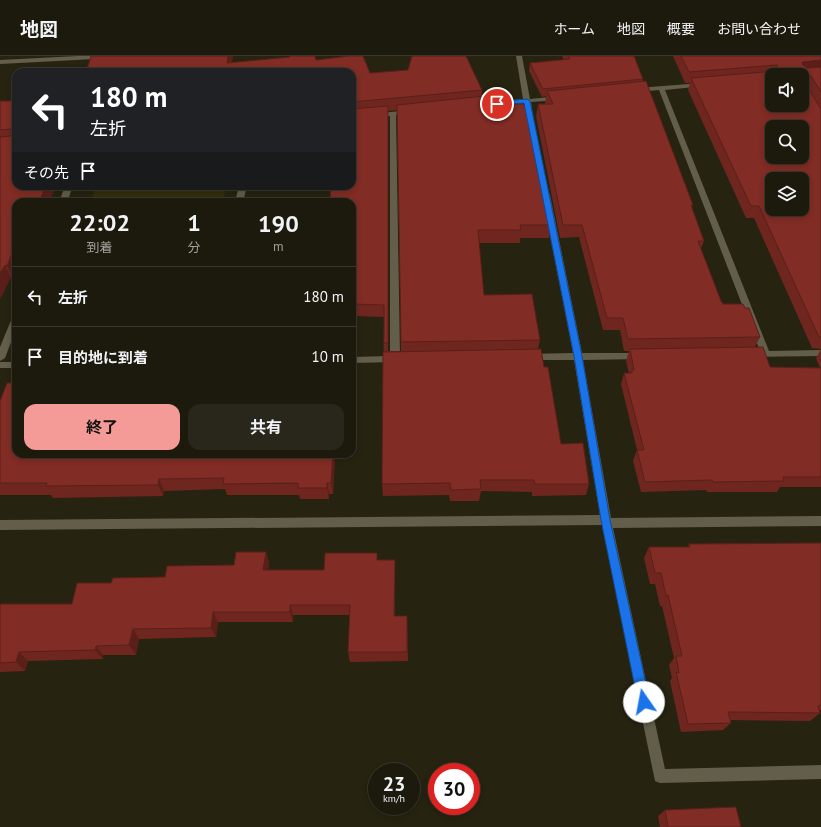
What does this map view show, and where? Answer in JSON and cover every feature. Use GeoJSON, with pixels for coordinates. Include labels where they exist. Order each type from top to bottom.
{"type":"FeatureCollection","features":[{"type":"Feature","properties":{"kind":"street"},"geometry":{"type":"LineString","coordinates":[[0,62],[114,56]]}},
{"type":"Feature","properties":{"kind":"street"},"geometry":{"type":"LineString","coordinates":[[519,56],[531,124]]}},
{"type":"Feature","properties":{"kind":"street"},"geometry":{"type":"LineString","coordinates":[[630,91],[709,84]]}},
{"type":"Feature","properties":{"kind":"street"},"geometry":{"type":"LineString","coordinates":[[662,88],[766,354]]}},
{"type":"Feature","properties":{"kind":"street"},"geometry":{"type":"LineString","coordinates":[[472,106],[566,97]]}},
{"type":"Feature","properties":{"kind":"street"},"geometry":{"type":"LineString","coordinates":[[356,118],[417,111]]}},
{"type":"Feature","properties":{"kind":"street"},"geometry":{"type":"LineString","coordinates":[[356,360],[399,359],[393,114]]}},
{"type":"Feature","properties":{"kind":"street"},"geometry":{"type":"LineString","coordinates":[[544,186],[578,356],[606,522],[660,776],[821,772]]}},
{"type":"Feature","properties":{"kind":"street"},"geometry":{"type":"LineString","coordinates":[[0,358],[12,328]]}},
{"type":"Feature","properties":{"kind":"street"},"geometry":{"type":"LineString","coordinates":[[742,355],[821,353]]}},
{"type":"Feature","properties":{"kind":"street"},"geometry":{"type":"LineString","coordinates":[[522,357],[648,356]]}},
{"type":"Feature","properties":{"kind":"street"},"geometry":{"type":"LineString","coordinates":[[0,365],[12,365]]}},
{"type":"Feature","properties":{"kind":"street"},"geometry":{"type":"LineString","coordinates":[[0,525],[821,522]]}},
{"type":"Feature","properties":{"kind":"shaded area"},"geometry":{"type":"Polygon","coordinates":[[[94,190],[225,190],[224,198],[92,198],[94,190]]]}},
{"type":"Feature","properties":{"kind":"building"},"geometry":{"type":"Polygon","coordinates":[[[91,56],[228,56],[227,63],[290,57],[289,56],[315,56],[316,60],[363,56],[370,73],[408,70],[412,56],[466,56],[482,90],[356,102],[356,68],[87,68],[91,56]]]}},
{"type":"Feature","properties":{"kind":"building"},"geometry":{"type":"Polygon","coordinates":[[[568,56],[634,56],[643,79],[543,89],[530,63],[570,59],[568,56]]]}},
{"type":"Feature","properties":{"kind":"building"},"geometry":{"type":"Polygon","coordinates":[[[681,56],[821,56],[821,60],[803,62],[802,64],[807,68],[776,68],[777,65],[689,72],[681,56]]]}},
{"type":"Feature","properties":{"kind":"building"},"geometry":{"type":"Polygon","coordinates":[[[821,67],[821,92],[809,75],[809,68],[807,68],[821,67]]]}},
{"type":"Feature","properties":{"kind":"building"},"geometry":{"type":"Polygon","coordinates":[[[765,72],[765,112],[809,112],[809,90],[821,109],[821,337],[819,337],[759,206],[751,206],[691,78],[765,72]]]}},
{"type":"Feature","properties":{"kind":"building"},"geometry":{"type":"Polygon","coordinates":[[[646,81],[693,205],[691,205],[704,241],[698,241],[721,301],[723,304],[743,304],[745,308],[749,308],[760,337],[628,339],[623,318],[607,318],[582,225],[563,225],[538,104],[553,104],[547,91],[646,81]]]}},
{"type":"Feature","properties":{"kind":"building"},"geometry":{"type":"Polygon","coordinates":[[[485,96],[489,104],[528,104],[552,225],[520,225],[521,230],[478,230],[484,295],[532,294],[540,340],[401,342],[397,105],[485,96]]]}},
{"type":"Feature","properties":{"kind":"building"},"geometry":{"type":"Polygon","coordinates":[[[0,101],[12,101],[12,135],[11,129],[0,130],[0,101]]]}},
{"type":"Feature","properties":{"kind":"building"},"geometry":{"type":"Polygon","coordinates":[[[388,106],[388,343],[384,343],[384,305],[356,304],[356,198],[330,198],[331,190],[356,190],[356,109],[388,106]]]}},
{"type":"Feature","properties":{"kind":"building"},"geometry":{"type":"Polygon","coordinates":[[[12,135],[12,190],[44,190],[41,198],[12,198],[12,253],[7,266],[5,265],[0,274],[0,137],[12,135]]]}},
{"type":"Feature","properties":{"kind":"building"},"geometry":{"type":"Polygon","coordinates":[[[763,347],[770,367],[821,368],[821,477],[783,477],[784,481],[713,482],[712,480],[645,482],[637,450],[644,450],[624,373],[632,373],[632,370],[634,370],[630,349],[763,347]]]}},
{"type":"Feature","properties":{"kind":"building"},"geometry":{"type":"Polygon","coordinates":[[[541,349],[544,367],[548,367],[561,444],[583,443],[589,484],[535,484],[534,480],[480,480],[481,489],[451,490],[450,483],[382,484],[383,352],[541,349]]]}},
{"type":"Feature","properties":{"kind":"building"},"geometry":{"type":"Polygon","coordinates":[[[7,383],[12,383],[12,458],[333,458],[331,483],[327,483],[327,488],[298,488],[298,483],[223,484],[224,478],[159,479],[158,485],[46,486],[47,483],[0,483],[0,401],[7,383]]]}},
{"type":"Feature","properties":{"kind":"building"},"geometry":{"type":"Polygon","coordinates":[[[821,543],[821,705],[818,706],[820,713],[728,712],[731,723],[688,724],[676,672],[679,673],[676,656],[682,656],[668,595],[666,596],[661,573],[655,573],[649,547],[690,547],[689,544],[821,543]]]}},
{"type":"Feature","properties":{"kind":"building"},"geometry":{"type":"Polygon","coordinates":[[[236,552],[266,552],[263,570],[324,570],[325,553],[377,553],[377,560],[395,560],[394,616],[407,616],[407,652],[348,652],[350,605],[290,605],[290,612],[213,612],[211,628],[133,629],[129,645],[96,646],[95,650],[19,652],[16,662],[0,663],[0,604],[72,604],[77,583],[111,583],[113,578],[165,577],[167,566],[234,565],[236,552]]]}},
{"type":"Feature","properties":{"kind":"building"},"geometry":{"type":"Polygon","coordinates":[[[736,807],[741,827],[668,827],[665,810],[736,807]]]}},
{"type":"Feature","properties":{"kind":"route"},"geometry":{"type":"LineString","coordinates":[[497,104],[527,101],[578,356],[606,520],[644,702]]}}]}
